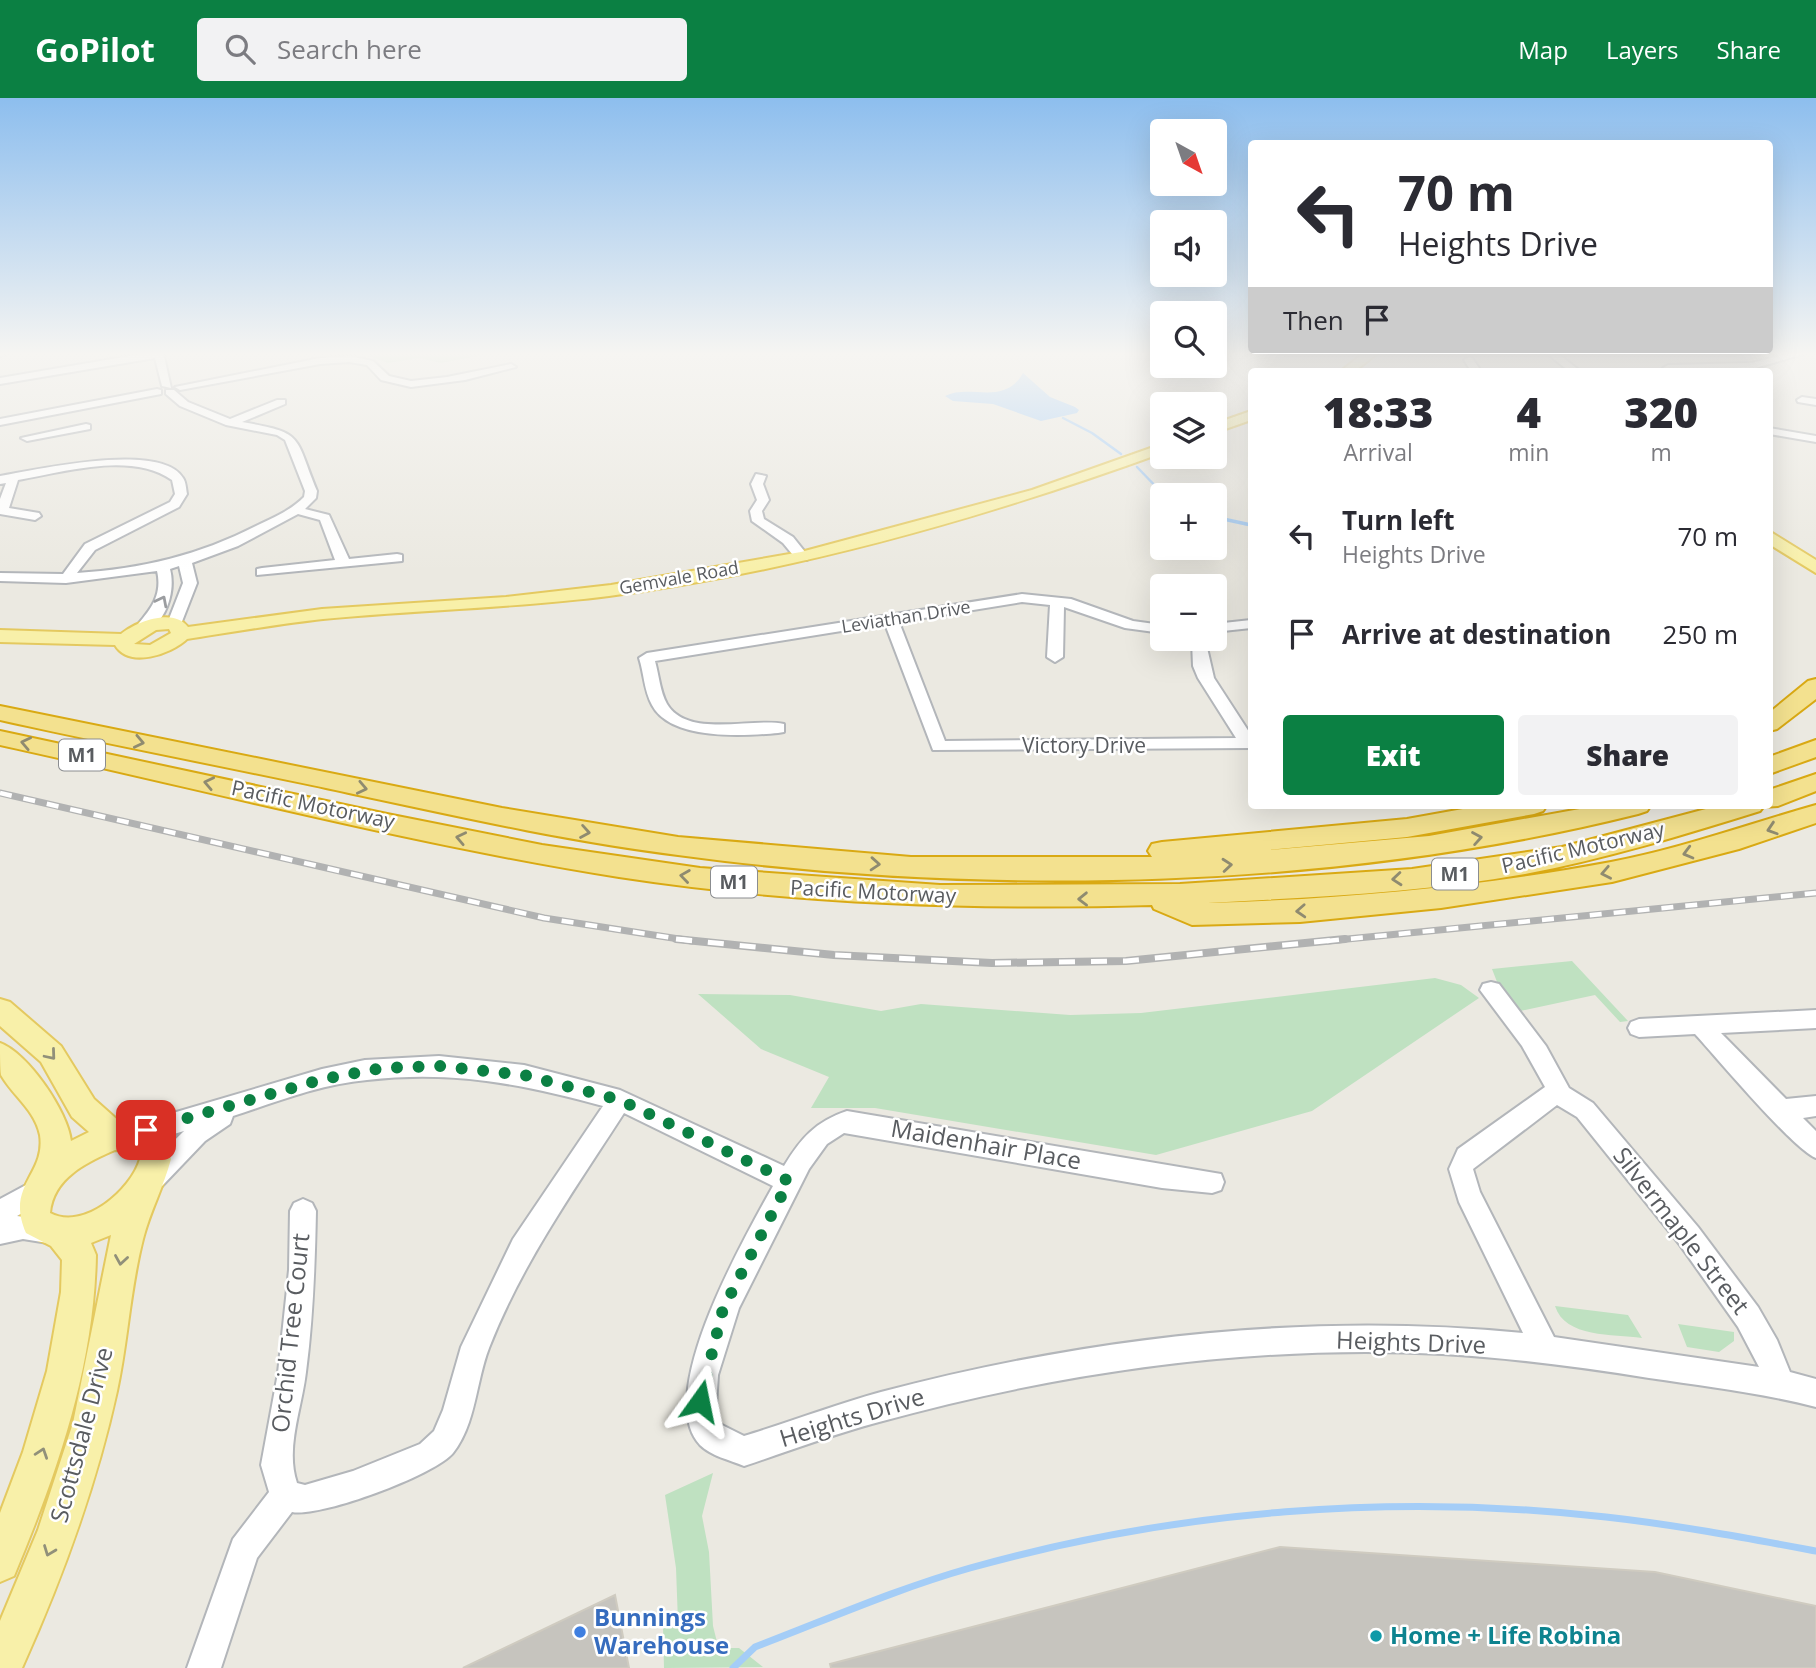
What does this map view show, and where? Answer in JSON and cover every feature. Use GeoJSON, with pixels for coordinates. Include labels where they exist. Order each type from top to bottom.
{"type":"FeatureCollection","features":[{"type":"Feature","properties":{"kind":"highway"},"geometry":{"type":"LineString","coordinates":[[1773,721],[1800,702],[1816,686]]}},
{"type":"Feature","properties":{"kind":"highway","name":"Pacific Motorway"},"geometry":{"type":"LineString","coordinates":[[0,713],[587,833],[807,860],[1036,870],[1207,866],[1359,853],[1474,839],[1619,809]]}},
{"type":"Feature","properties":{"kind":"highway","name":"Pacific Motorway"},"geometry":{"type":"LineString","coordinates":[[0,738],[521,850],[685,876],[789,887],[954,897],[1152,897],[1480,872],[1563,857],[1737,809]]}},
{"type":"Feature","properties":{"kind":"highway"},"geometry":{"type":"LineString","coordinates":[[1773,764],[1816,748]]}},
{"type":"Feature","properties":{"kind":"highway"},"geometry":{"type":"LineString","coordinates":[[1773,798],[1816,782]]}},
{"type":"Feature","properties":{"kind":"highway"},"geometry":{"type":"LineString","coordinates":[[1036,870],[1074,856],[1407,828],[1512,809]]}},
{"type":"Feature","properties":{"kind":"highway"},"geometry":{"type":"LineString","coordinates":[[1152,897],[1192,914],[1300,912],[1441,898],[1624,869],[1728,842],[1816,814]]}},
{"type":"Feature","properties":{"kind":"main road","name":"Gemvale Road"},"geometry":{"type":"LineString","coordinates":[[133,634],[124,646],[143,651],[162,647],[177,629],[323,614],[506,602],[611,590],[802,557],[1037,493],[1150,452]]}},
{"type":"Feature","properties":{"kind":"main road"},"geometry":{"type":"LineString","coordinates":[[1773,528],[1816,555]]}},
{"type":"Feature","properties":{"kind":"main road"},"geometry":{"type":"LineString","coordinates":[[1773,539],[1816,568]]}},
{"type":"Feature","properties":{"kind":"main road"},"geometry":{"type":"LineString","coordinates":[[0,636],[133,634]]}},
{"type":"Feature","properties":{"kind":"main road"},"geometry":{"type":"LineString","coordinates":[[0,1010],[51,1054],[83,1108],[122,1136]]}},
{"type":"Feature","properties":{"kind":"main road"},"geometry":{"type":"LineString","coordinates":[[0,1055],[19,1076],[55,1133],[55,1147],[42,1184]]}},
{"type":"Feature","properties":{"kind":"main road"},"geometry":{"type":"LineString","coordinates":[[42,1184],[67,1160],[122,1136]]}},
{"type":"Feature","properties":{"kind":"main road","name":"Scottsdale Drive"},"geometry":{"type":"LineString","coordinates":[[0,1668],[49,1551],[77,1471],[99,1390],[125,1240],[155,1165],[154,1150],[145,1140],[122,1136]]}},
{"type":"Feature","properties":{"kind":"main road","name":"Scottsdale Drive"},"geometry":{"type":"LineString","coordinates":[[0,1562],[46,1441],[66,1359],[78,1287],[79,1255],[55,1232],[37,1222],[34,1207],[42,1184]]}},
{"type":"Feature","properties":{"kind":"main road"},"geometry":{"type":"LineString","coordinates":[[55,1232],[82,1231],[103,1223],[145,1188]]}},
{"type":"Feature","properties":{"kind":"street"},"geometry":{"type":"LineString","coordinates":[[62,432],[63,425]]}},
{"type":"Feature","properties":{"kind":"street"},"geometry":{"type":"LineString","coordinates":[[0,577],[104,578],[163,568],[248,537],[295,510],[307,501],[311,491],[290,438],[280,432],[243,425]]}},
{"type":"Feature","properties":{"kind":"street"},"geometry":{"type":"LineString","coordinates":[[27,438],[86,427]]}},
{"type":"Feature","properties":{"kind":"street"},"geometry":{"type":"LineString","coordinates":[[1773,432],[1816,439]]}},
{"type":"Feature","properties":{"kind":"street"},"geometry":{"type":"LineString","coordinates":[[35,516],[2,511],[6,479],[134,463],[163,468],[178,479],[181,494],[175,504],[90,547],[66,579]]}},
{"type":"Feature","properties":{"kind":"street"},"geometry":{"type":"LineString","coordinates":[[760,476],[757,484],[763,500],[756,511],[758,521],[788,540],[802,557]]}},
{"type":"Feature","properties":{"kind":"street"},"geometry":{"type":"LineString","coordinates":[[295,510],[325,518],[342,559],[340,564]]}},
{"type":"Feature","properties":{"kind":"street"},"geometry":{"type":"LineString","coordinates":[[262,572],[397,558]]}},
{"type":"Feature","properties":{"kind":"street"},"geometry":{"type":"LineString","coordinates":[[177,629],[190,583],[185,562]]}},
{"type":"Feature","properties":{"kind":"street"},"geometry":{"type":"LineString","coordinates":[[133,634],[152,619],[167,589],[163,568]]}},
{"type":"Feature","properties":{"kind":"street","name":"Leviathan Drive"},"geometry":{"type":"LineString","coordinates":[[647,658],[1022,598],[1056,601],[1130,625],[1150,628]]}},
{"type":"Feature","properties":{"kind":"street"},"geometry":{"type":"LineString","coordinates":[[1055,657],[1056,601]]}},
{"type":"Feature","properties":{"kind":"street","name":"Victory Drive"},"geometry":{"type":"LineString","coordinates":[[891,620],[939,746],[1248,743]]}},
{"type":"Feature","properties":{"kind":"street"},"geometry":{"type":"LineString","coordinates":[[1227,630],[1248,625]]}},
{"type":"Feature","properties":{"kind":"street","name":"Victory Drive"},"geometry":{"type":"LineString","coordinates":[[1204,651],[1201,666],[1206,678],[1248,740]]}},
{"type":"Feature","properties":{"kind":"street"},"geometry":{"type":"LineString","coordinates":[[647,658],[660,705],[671,716],[722,730],[778,729]]}},
{"type":"Feature","properties":{"kind":"street"},"geometry":{"type":"LineString","coordinates":[[1491,989],[1542,1054],[1560,1095],[1548,1096],[1467,1157],[1461,1169],[1468,1194],[1545,1349]]}},
{"type":"Feature","properties":{"kind":"street"},"geometry":{"type":"LineString","coordinates":[[1639,1028],[1816,1018]]}},
{"type":"Feature","properties":{"kind":"street"},"geometry":{"type":"LineString","coordinates":[[1700,1025],[1816,1147]]}},
{"type":"Feature","properties":{"kind":"street"},"geometry":{"type":"LineString","coordinates":[[122,1136],[263,1095],[365,1070],[439,1066],[524,1075],[620,1100],[789,1181]]}},
{"type":"Feature","properties":{"kind":"street"},"geometry":{"type":"LineString","coordinates":[[145,1188],[197,1133],[263,1095]]}},
{"type":"Feature","properties":{"kind":"street","name":"Silvermaple Street"},"geometry":{"type":"LineString","coordinates":[[1560,1095],[1585,1110],[1689,1236],[1748,1317],[1767,1350],[1780,1384]]}},
{"type":"Feature","properties":{"kind":"street"},"geometry":{"type":"LineString","coordinates":[[204,1668],[244,1550],[260,1525],[286,1496],[305,1500],[353,1486],[430,1455],[444,1441],[457,1413],[475,1347],[522,1248],[620,1100]]}},
{"type":"Feature","properties":{"kind":"street"},"geometry":{"type":"LineString","coordinates":[[1779,1110],[1816,1106]]}},
{"type":"Feature","properties":{"kind":"street","name":"Maidenhair Place"},"geometry":{"type":"LineString","coordinates":[[789,1181],[814,1138],[828,1126],[847,1121],[1162,1177],[1212,1182]]}},
{"type":"Feature","properties":{"kind":"street","name":"Heights Drive"},"geometry":{"type":"LineString","coordinates":[[789,1181],[723,1309],[700,1401],[708,1432],[723,1443],[744,1451],[877,1408],[961,1387],[1083,1362],[1196,1347],[1393,1339],[1545,1349],[1780,1384],[1816,1393]]}},
{"type":"Feature","properties":{"kind":"street"},"geometry":{"type":"LineString","coordinates":[[0,1214],[42,1184]]}},
{"type":"Feature","properties":{"kind":"street","name":"Orchid Tree Court"},"geometry":{"type":"LineString","coordinates":[[286,1496],[276,1465],[292,1373],[302,1270],[303,1210]]}},
{"type":"Feature","properties":{"kind":"street"},"geometry":{"type":"LineString","coordinates":[[0,1232],[23,1227],[55,1232]]}},
{"type":"Feature","properties":{"kind":"green space"},"geometry":{"type":"Polygon","coordinates":[[[1572,961],[1628,1021],[1620,1022],[1595,995],[1520,1011],[1499,987],[1492,969],[1572,961]]]}},
{"type":"Feature","properties":{"kind":"green space"},"geometry":{"type":"Polygon","coordinates":[[[1435,978],[1461,985],[1479,998],[1312,1111],[1156,1155],[875,1108],[811,1108],[829,1077],[761,1049],[698,994],[790,995],[881,1011],[921,1004],[1070,1015],[1141,1013],[1435,978]]]}},
{"type":"Feature","properties":{"kind":"green space"},"geometry":{"type":"Polygon","coordinates":[[[1555,1306],[1628,1315],[1642,1338],[1604,1335],[1579,1329],[1560,1316],[1555,1306]]]}},
{"type":"Feature","properties":{"kind":"green space"},"geometry":{"type":"Polygon","coordinates":[[[1678,1324],[1734,1332],[1734,1341],[1719,1352],[1687,1347],[1678,1324]]]}},
{"type":"Feature","properties":{"kind":"green space"},"geometry":{"type":"Polygon","coordinates":[[[713,1473],[702,1516],[709,1552],[713,1626],[717,1642],[727,1648],[739,1648],[763,1667],[664,1668],[663,1627],[678,1622],[676,1568],[665,1495],[713,1473]]]}},
{"type":"Feature","properties":{"kind":"building","name":"Home + Life Robina"},"geometry":{"type":"Polygon","coordinates":[[[1280,1547],[1655,1572],[1816,1606],[1816,1668],[831,1668],[830,1664],[1280,1547]]]}},
{"type":"Feature","properties":{"kind":"building","name":"Bunnings Warehouse"},"geometry":{"type":"Polygon","coordinates":[[[615,1595],[629,1668],[463,1668],[615,1595]]]}},
{"type":"Feature","properties":{"kind":"waterway"},"geometry":{"type":"LineString","coordinates":[[1077,425],[1121,454]]}},
{"type":"Feature","properties":{"kind":"waterway"},"geometry":{"type":"LineString","coordinates":[[1137,467],[1152,483]]}},
{"type":"Feature","properties":{"kind":"waterway"},"geometry":{"type":"LineString","coordinates":[[1227,520],[1248,524]]}},
{"type":"Feature","properties":{"kind":"waterway"},"geometry":{"type":"LineString","coordinates":[[733,1668],[755,1647],[942,1576],[1048,1548],[1126,1532],[1206,1520],[1366,1507],[1526,1510],[1659,1524],[1816,1551]]}},
{"type":"Feature","properties":{"kind":"railway"},"geometry":{"type":"LineString","coordinates":[[0,793],[544,918],[685,940]]}},
{"type":"Feature","properties":{"kind":"railway"},"geometry":{"type":"LineString","coordinates":[[1327,941],[1816,893]]}},
{"type":"Feature","properties":{"kind":"railway"},"geometry":{"type":"LineString","coordinates":[[676,939],[685,940]]}},
{"type":"Feature","properties":{"kind":"railway"},"geometry":{"type":"LineString","coordinates":[[685,940],[834,955],[992,963],[1126,961],[1345,939]]}},
{"type":"Feature","properties":{"kind":"railway"},"geometry":{"type":"LineString","coordinates":[[685,940],[692,941]]}},
{"type":"Feature","properties":{"kind":"place","name":"Bunnings Warehouse"},"geometry":{"type":"Point","coordinates":[580,1632]}},
{"type":"Feature","properties":{"kind":"place","name":"Home + Life Robina"},"geometry":{"type":"Point","coordinates":[1376,1636]}},
{"type":"Feature","properties":{"kind":"route"},"geometry":{"type":"LineString","coordinates":[[146,1130],[323,1079],[401,1066],[439,1066],[524,1075],[572,1085],[647,1111],[789,1181],[723,1309],[700,1401]]}}]}
